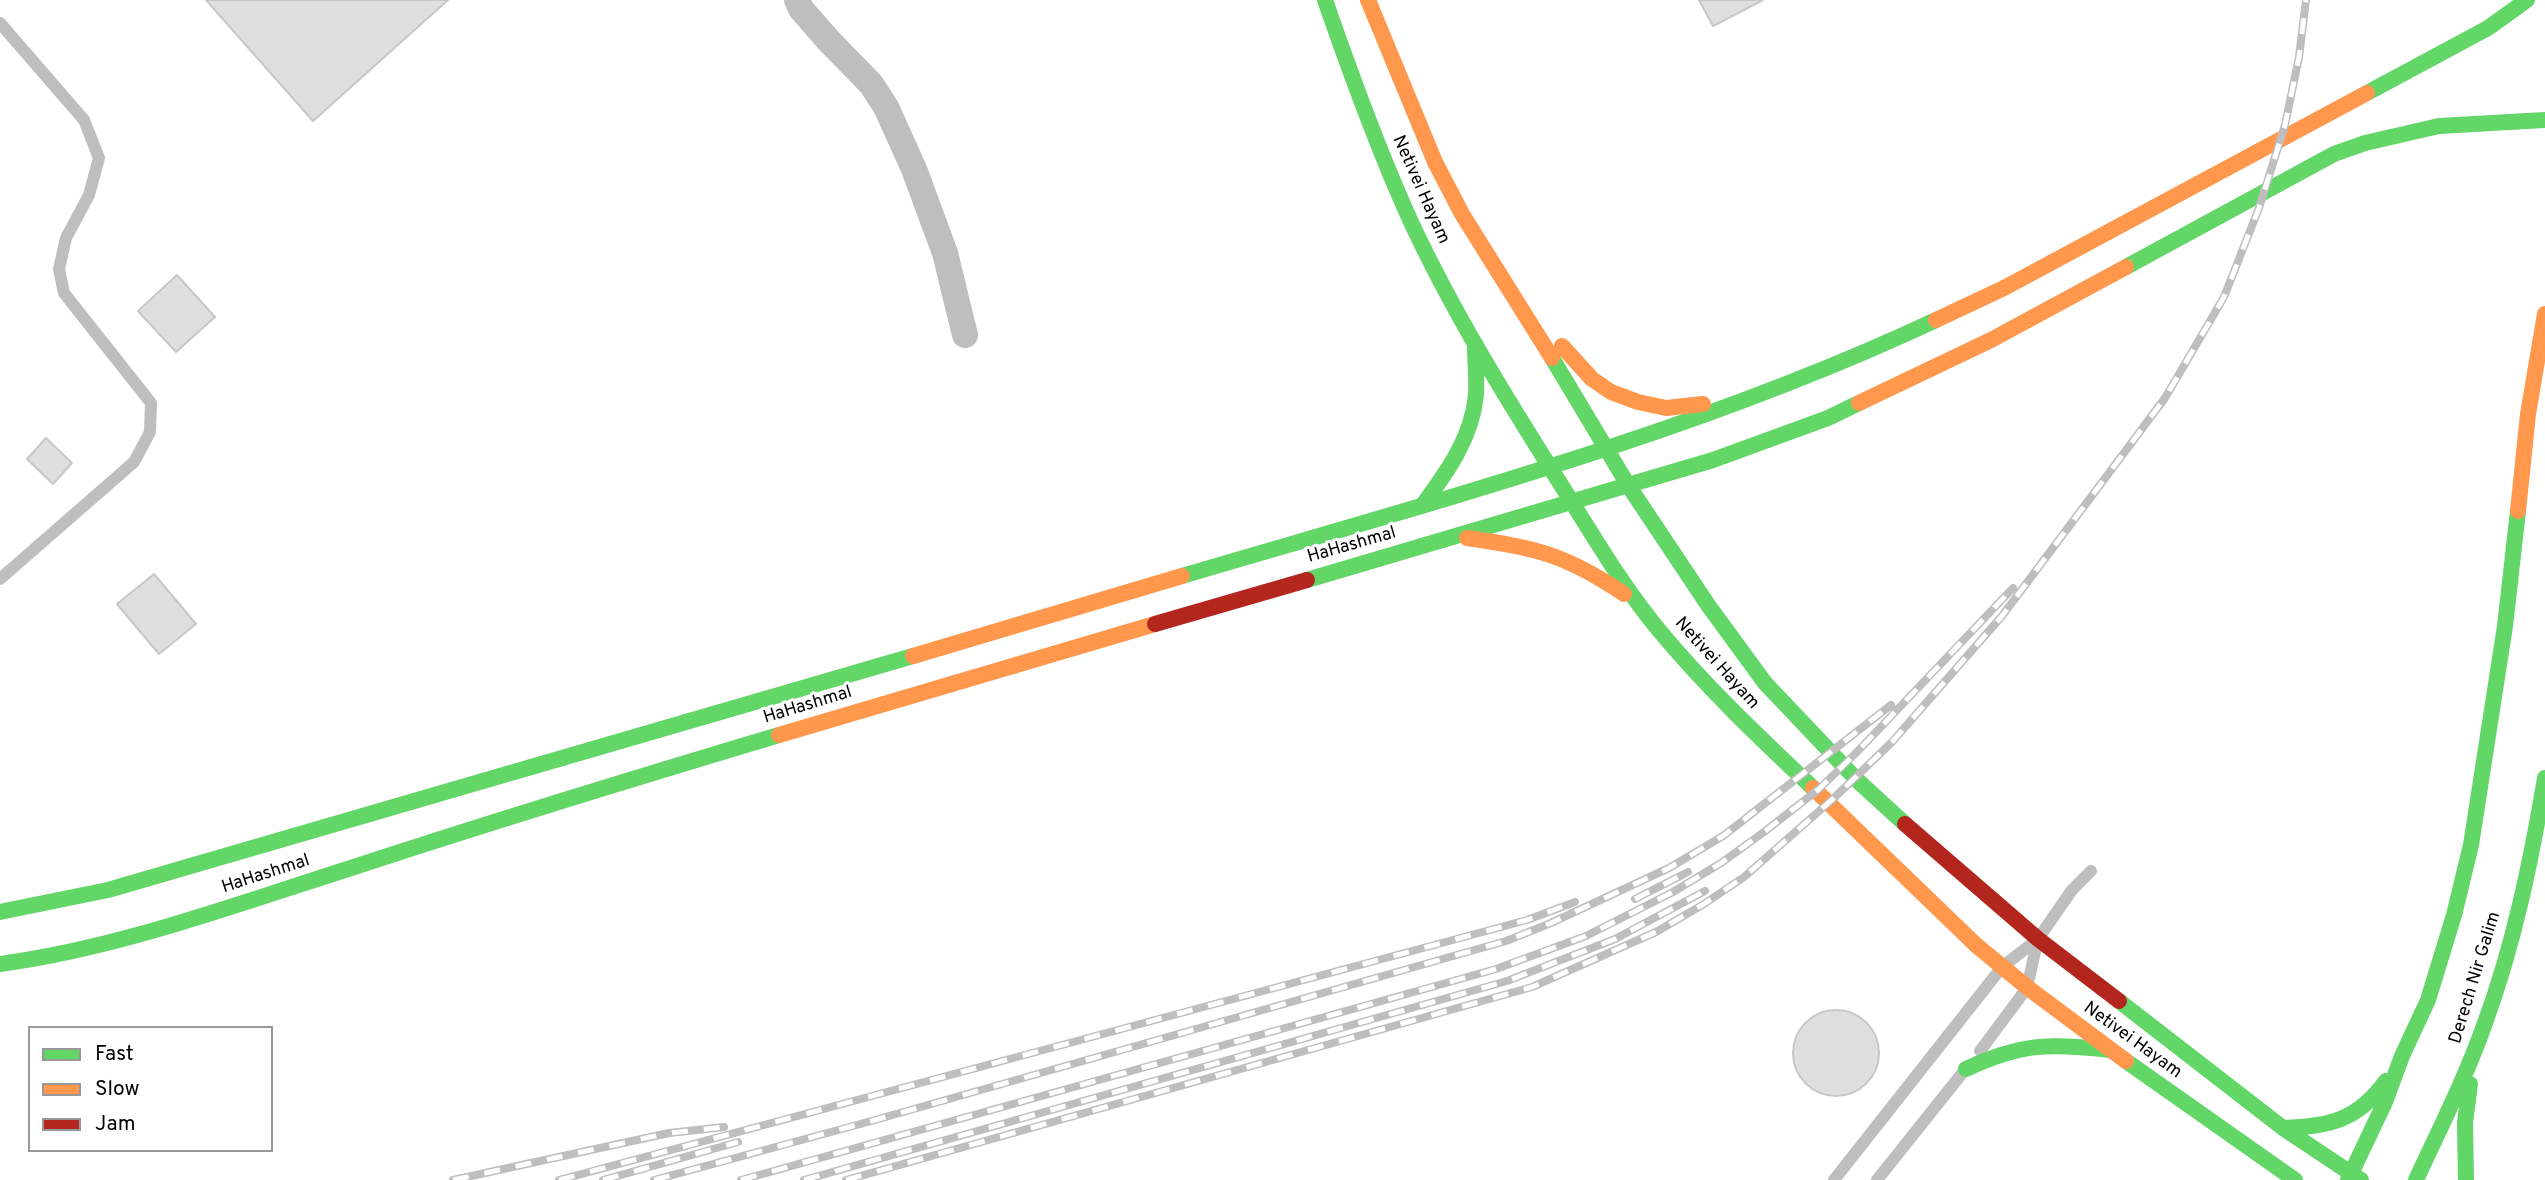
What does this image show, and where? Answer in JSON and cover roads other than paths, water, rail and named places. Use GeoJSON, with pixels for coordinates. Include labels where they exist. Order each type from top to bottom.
{"type":"FeatureCollection","features":[{"type":"Feature","properties":{"kind":"main road","name":"Netivei Hayam"},"geometry":{"type":"LineString","coordinates":[[1325,0],[1394,184],[1475,345],[1639,604],[1689,666],[1766,746],[1896,871],[2002,967],[2112,1050],[2295,1180]]}},
{"type":"Feature","properties":{"kind":"main road","name":"Netivei Hayam"},"geometry":{"type":"LineString","coordinates":[[1368,0],[1435,162],[1462,214],[1628,485],[1708,605],[1765,683],[1858,781],[1948,863],[2038,939],[2283,1128],[2354,1178]]}},
{"type":"Feature","properties":{"kind":"main road"},"geometry":{"type":"LineString","coordinates":[[1508,288],[1592,379],[1611,392],[1638,402],[1667,408],[1753,398],[1870,351],[2004,288],[2389,83],[2488,28],[2527,0]]}},
{"type":"Feature","properties":{"kind":"main road","name":"HaHashmal"},"geometry":{"type":"LineString","coordinates":[[0,964],[52,957],[158,929],[572,796],[1713,460],[1828,418],[1991,340],[2334,154],[2365,143],[2439,126],[2545,120]]}},
{"type":"Feature","properties":{"kind":"main road"},"geometry":{"type":"LineString","coordinates":[[2354,1178],[2402,1056],[2428,1000],[2472,845],[2505,626],[2528,414],[2545,314]]}},
{"type":"Feature","properties":{"kind":"main road"},"geometry":{"type":"LineString","coordinates":[[1422,506],[1455,461],[1468,433],[1475,403],[1475,345]]}},
{"type":"Feature","properties":{"kind":"main road","name":"HaHashmal"},"geometry":{"type":"LineString","coordinates":[[0,912],[108,890],[1422,506],[1608,449],[1753,398]]}},
{"type":"Feature","properties":{"kind":"main road"},"geometry":{"type":"LineString","coordinates":[[1456,536],[1532,547],[1562,557],[1592,572],[1639,604]]}},
{"type":"Feature","properties":{"kind":"main road","name":"Derech Nir Galim"},"geometry":{"type":"LineString","coordinates":[[2416,1180],[2474,1054],[2501,976],[2531,855],[2545,778]]}},
{"type":"Feature","properties":{"kind":"main road"},"geometry":{"type":"LineString","coordinates":[[1966,1069],[2008,1050],[2035,1045],[2059,1044],[2112,1050]]}},
{"type":"Feature","properties":{"kind":"main road"},"geometry":{"type":"LineString","coordinates":[[2466,1180],[2465,1123],[2474,1054]]}},
{"type":"Feature","properties":{"kind":"main road"},"geometry":{"type":"LineString","coordinates":[[2283,1128],[2310,1128],[2337,1123],[2368,1105],[2402,1056]]}},
{"type":"Feature","properties":{"kind":"main road"},"geometry":{"type":"LineString","coordinates":[[2244,1143],[2276,1180]]}},
{"type":"Feature","properties":{"kind":"street"},"geometry":{"type":"LineString","coordinates":[[797,0],[801,9],[822,33],[871,84],[886,107],[914,169],[945,253],[965,335]]}},
{"type":"Feature","properties":{"kind":"lane"},"geometry":{"type":"LineString","coordinates":[[0,23],[84,120],[99,158],[89,195],[66,238],[59,269],[64,293],[151,403],[150,432],[134,462],[0,579]]}},
{"type":"Feature","properties":{"kind":"lane"},"geometry":{"type":"LineString","coordinates":[[1834,1180],[2002,967],[2038,939],[2072,890],[2091,871]]}},
{"type":"Feature","properties":{"kind":"lane"},"geometry":{"type":"LineString","coordinates":[[1877,1180],[2027,988],[2038,939]]}},
{"type":"Feature","properties":{"kind":"railway"},"geometry":{"type":"LineString","coordinates":[[846,1180],[1532,987],[1656,932],[1744,877],[1834,798],[1892,742],[2002,616],[2165,398],[2224,297],[2259,208],[2285,125],[2299,57],[2306,0]]}},
{"type":"Feature","properties":{"kind":"railway"},"geometry":{"type":"LineString","coordinates":[[741,1180],[1496,969],[1586,936],[1673,892],[1721,863],[1819,789],[2013,588]]}},
{"type":"Feature","properties":{"kind":"railway"},"geometry":{"type":"LineString","coordinates":[[654,1180],[1506,941],[1669,868],[1723,836],[1891,705]]}},
{"type":"Feature","properties":{"kind":"railway"},"geometry":{"type":"LineString","coordinates":[[1635,899],[1688,872]]}},
{"type":"Feature","properties":{"kind":"railway"},"geometry":{"type":"LineString","coordinates":[[804,1180],[1507,981],[1615,939],[1705,891]]}},
{"type":"Feature","properties":{"kind":"railway"},"geometry":{"type":"LineString","coordinates":[[559,1180],[1527,920],[1575,902]]}},
{"type":"Feature","properties":{"kind":"railway"},"geometry":{"type":"LineString","coordinates":[[453,1180],[669,1133],[724,1127]]}},
{"type":"Feature","properties":{"kind":"railway"},"geometry":{"type":"LineString","coordinates":[[603,1180],[738,1142]]}}]}
